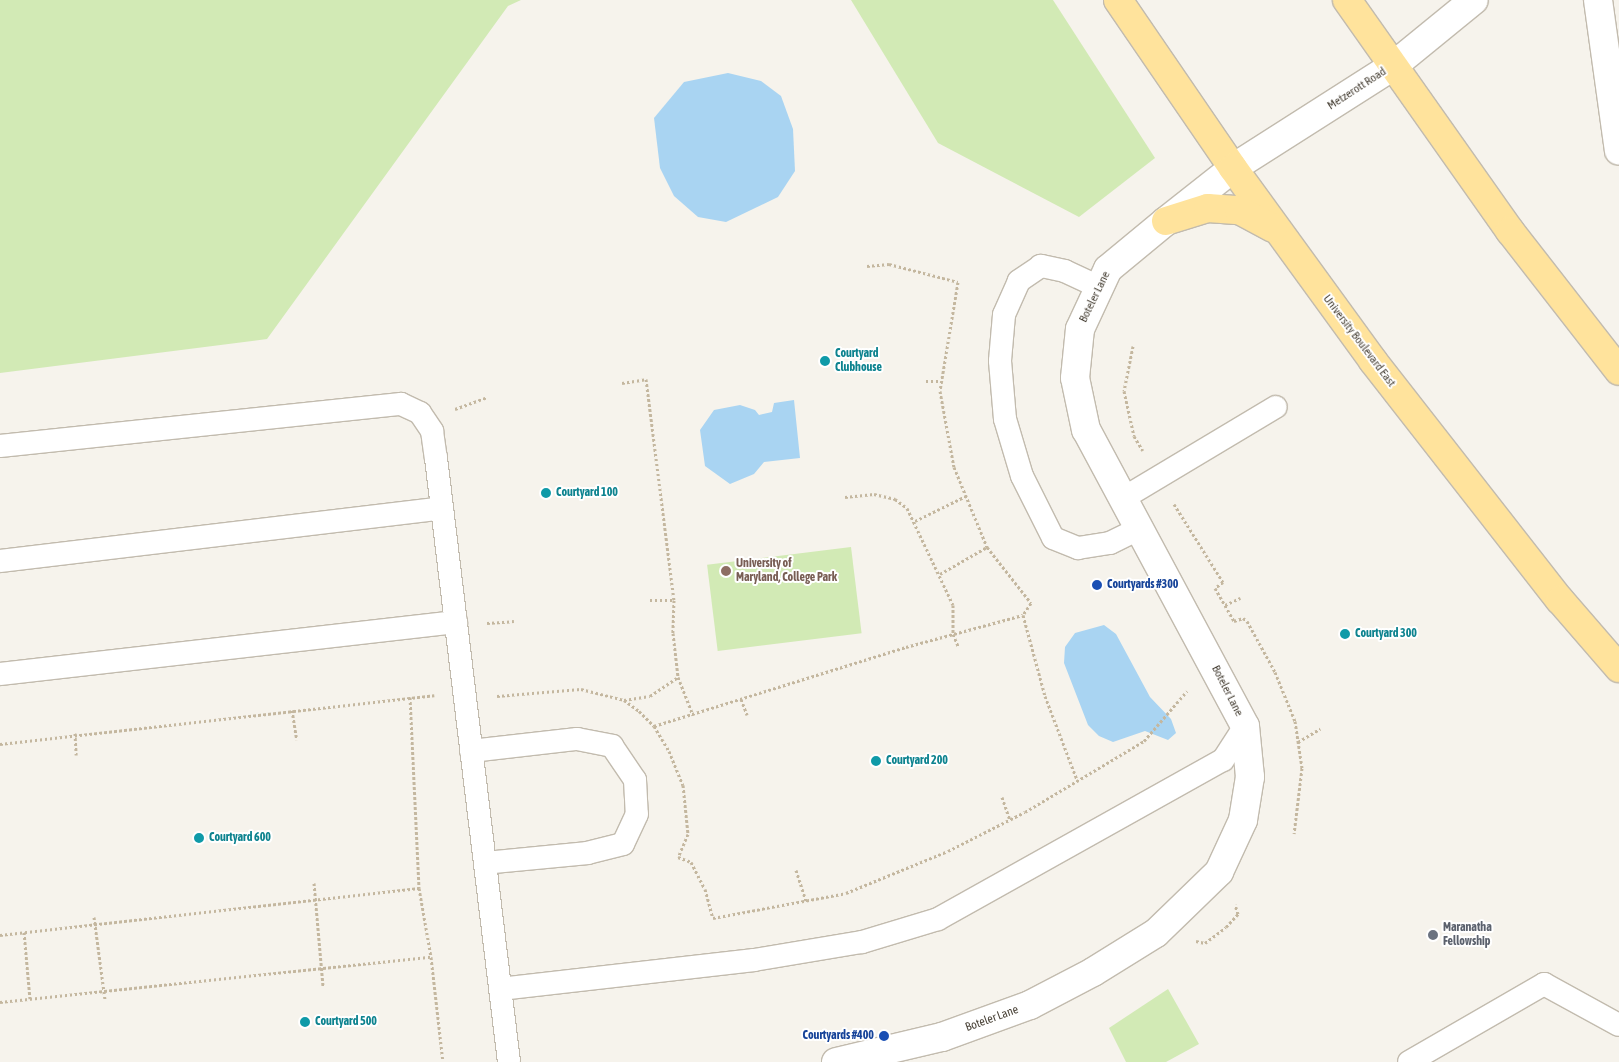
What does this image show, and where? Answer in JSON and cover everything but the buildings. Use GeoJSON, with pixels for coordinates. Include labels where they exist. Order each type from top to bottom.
{"type":"FeatureCollection","features":[{"type":"Feature","properties":{"kind":"main road","name":"University Boulevard East"},"geometry":{"type":"LineString","coordinates":[[1118,0],[1234,168],[1373,361],[1560,600],[1619,668]]}},
{"type":"Feature","properties":{"kind":"main road"},"geometry":{"type":"LineString","coordinates":[[1347,0],[1510,231],[1619,371]]}},
{"type":"Feature","properties":{"kind":"main road"},"geometry":{"type":"LineString","coordinates":[[1166,220],[1208,208],[1239,210],[1278,230]]}},
{"type":"Feature","properties":{"kind":"street","name":"Metzerott Road"},"geometry":{"type":"LineString","coordinates":[[1234,168],[1393,66],[1474,0]]}},
{"type":"Feature","properties":{"kind":"street"},"geometry":{"type":"LineString","coordinates":[[1598,0],[1619,151]]}},
{"type":"Feature","properties":{"kind":"street","name":"Boteler Lane"},"geometry":{"type":"LineString","coordinates":[[836,1062],[942,1037],[1030,1005],[1093,972],[1156,933],[1219,872],[1243,820],[1250,777],[1245,726],[1086,430],[1075,378],[1080,329],[1108,269],[1166,220],[1234,168]]}},
{"type":"Feature","properties":{"kind":"lane"},"geometry":{"type":"LineString","coordinates":[[1099,287],[1065,271],[1041,266],[1019,281],[1004,315],[1000,361],[1005,419],[1022,476],[1053,538],[1078,548],[1110,543],[1139,528]]}},
{"type":"Feature","properties":{"kind":"lane"},"geometry":{"type":"LineString","coordinates":[[0,446],[402,404],[420,413],[432,431],[442,508],[466,623],[466,691],[471,751],[509,1062]]}},
{"type":"Feature","properties":{"kind":"lane"},"geometry":{"type":"LineString","coordinates":[[1122,499],[1276,407]]}},
{"type":"Feature","properties":{"kind":"lane"},"geometry":{"type":"LineString","coordinates":[[0,561],[442,508]]}},
{"type":"Feature","properties":{"kind":"lane"},"geometry":{"type":"LineString","coordinates":[[0,674],[466,623]]}},
{"type":"Feature","properties":{"kind":"lane"},"geometry":{"type":"LineString","coordinates":[[500,989],[754,960],[862,942],[938,919],[1223,760],[1245,726]]}},
{"type":"Feature","properties":{"kind":"lane"},"geometry":{"type":"LineString","coordinates":[[471,751],[577,740],[612,746],[635,780],[637,814],[623,844],[588,853],[485,863]]}},
{"type":"Feature","properties":{"kind":"lane"},"geometry":{"type":"LineString","coordinates":[[1409,1062],[1544,984],[1619,1025]]}},
{"type":"Feature","properties":{"kind":"path"},"geometry":{"type":"LineString","coordinates":[[654,726],[953,634],[1023,615],[1031,603],[987,547],[954,467],[941,381],[958,282],[889,264],[867,266]]}},
{"type":"Feature","properties":{"kind":"path"},"geometry":{"type":"LineString","coordinates":[[1133,346],[1124,391],[1134,436],[1157,478],[1223,582],[1216,588],[1234,622],[1242,618],[1247,622],[1275,672],[1295,721],[1302,768],[1294,834]]}},
{"type":"Feature","properties":{"kind":"path"},"geometry":{"type":"LineString","coordinates":[[622,383],[646,379],[674,600],[678,677],[693,714]]}},
{"type":"Feature","properties":{"kind":"path"},"geometry":{"type":"LineString","coordinates":[[926,380],[941,381]]}},
{"type":"Feature","properties":{"kind":"path"},"geometry":{"type":"LineString","coordinates":[[845,497],[874,494],[896,499],[915,521],[953,605],[953,634],[958,646]]}},
{"type":"Feature","properties":{"kind":"path"},"geometry":{"type":"LineString","coordinates":[[915,521],[966,496]]}},
{"type":"Feature","properties":{"kind":"path"},"geometry":{"type":"LineString","coordinates":[[940,574],[987,547]]}},
{"type":"Feature","properties":{"kind":"path"},"geometry":{"type":"LineString","coordinates":[[1225,605],[1240,598]]}},
{"type":"Feature","properties":{"kind":"path"},"geometry":{"type":"LineString","coordinates":[[650,600],[674,600]]}},
{"type":"Feature","properties":{"kind":"path"},"geometry":{"type":"LineString","coordinates":[[1023,615],[1045,696],[1077,780]]}},
{"type":"Feature","properties":{"kind":"path"},"geometry":{"type":"LineString","coordinates":[[466,623],[514,621]]}},
{"type":"Feature","properties":{"kind":"path"},"geometry":{"type":"LineString","coordinates":[[0,744],[76,733],[466,691],[483,697],[581,689],[624,700],[650,696],[678,677]]}},
{"type":"Feature","properties":{"kind":"path"},"geometry":{"type":"LineString","coordinates":[[410,697],[419,888],[431,957],[442,1062]]}},
{"type":"Feature","properties":{"kind":"path"},"geometry":{"type":"LineString","coordinates":[[741,699],[747,715]]}},
{"type":"Feature","properties":{"kind":"path"},"geometry":{"type":"LineString","coordinates":[[624,700],[654,726],[668,751],[682,785],[688,834],[678,857],[691,862],[705,889],[713,918],[846,893],[892,875],[1010,820],[1144,740],[1168,710]]}},
{"type":"Feature","properties":{"kind":"path"},"geometry":{"type":"LineString","coordinates":[[292,710],[297,740]]}},
{"type":"Feature","properties":{"kind":"path"},"geometry":{"type":"LineString","coordinates":[[1298,742],[1320,729]]}},
{"type":"Feature","properties":{"kind":"path"},"geometry":{"type":"LineString","coordinates":[[76,733],[76,755]]}},
{"type":"Feature","properties":{"kind":"path"},"geometry":{"type":"LineString","coordinates":[[1002,797],[1010,820]]}},
{"type":"Feature","properties":{"kind":"path"},"geometry":{"type":"LineString","coordinates":[[796,870],[806,900]]}},
{"type":"Feature","properties":{"kind":"path"},"geometry":{"type":"LineString","coordinates":[[314,883],[313,898],[323,986]]}},
{"type":"Feature","properties":{"kind":"path"},"geometry":{"type":"LineString","coordinates":[[0,935],[313,898],[419,888]]}},
{"type":"Feature","properties":{"kind":"path"},"geometry":{"type":"LineString","coordinates":[[94,917],[105,999]]}},
{"type":"Feature","properties":{"kind":"path"},"geometry":{"type":"LineString","coordinates":[[24,932],[30,999]]}},
{"type":"Feature","properties":{"kind":"path"},"geometry":{"type":"LineString","coordinates":[[0,1002],[322,966],[431,957]]}},
{"type":"Feature","properties":{"kind":"green space"},"geometry":{"type":"Polygon","coordinates":[[[0,0],[521,0],[508,6],[267,339],[0,373],[0,0]]]}},
{"type":"Feature","properties":{"kind":"green space"},"geometry":{"type":"Polygon","coordinates":[[[851,0],[1053,0],[1155,158],[1079,217],[938,143],[851,0]]]}},
{"type":"Feature","properties":{"kind":"green space"},"geometry":{"type":"Polygon","coordinates":[[[851,547],[862,633],[718,651],[707,565],[851,547]]]}},
{"type":"Feature","properties":{"kind":"green space"},"geometry":{"type":"Polygon","coordinates":[[[1168,989],[1199,1044],[1166,1062],[1126,1062],[1109,1028],[1168,989]]]}},
{"type":"Feature","properties":{"kind":"water"},"geometry":{"type":"Polygon","coordinates":[[[728,73],[761,81],[781,96],[793,129],[795,171],[778,197],[726,222],[698,217],[674,196],[660,168],[654,118],[684,82],[728,73]]]}},
{"type":"Feature","properties":{"kind":"water"},"geometry":{"type":"Polygon","coordinates":[[[794,400],[800,458],[764,462],[754,474],[730,484],[705,466],[700,430],[714,410],[740,405],[755,410],[759,415],[772,412],[774,403],[794,400]]]}},
{"type":"Feature","properties":{"kind":"water"},"geometry":{"type":"Polygon","coordinates":[[[1104,625],[1116,634],[1150,697],[1171,719],[1176,733],[1168,740],[1145,731],[1113,742],[1099,736],[1088,725],[1064,663],[1065,647],[1075,633],[1104,625]]]}},
{"type":"Feature","properties":{"kind":"place","name":"Courtyard Clubhouse"},"geometry":{"type":"Point","coordinates":[825,361]}},
{"type":"Feature","properties":{"kind":"place","name":"Courtyard 100"},"geometry":{"type":"Point","coordinates":[546,493]}},
{"type":"Feature","properties":{"kind":"place","name":"University of Maryland, College Park"},"geometry":{"type":"Point","coordinates":[726,571]}},
{"type":"Feature","properties":{"kind":"place","name":"Courtyards #300"},"geometry":{"type":"Point","coordinates":[1097,585]}},
{"type":"Feature","properties":{"kind":"place","name":"Courtyard 300"},"geometry":{"type":"Point","coordinates":[1345,634]}},
{"type":"Feature","properties":{"kind":"place","name":"Courtyard 200"},"geometry":{"type":"Point","coordinates":[876,761]}},
{"type":"Feature","properties":{"kind":"place","name":"Courtyard 600"},"geometry":{"type":"Point","coordinates":[199,838]}},
{"type":"Feature","properties":{"kind":"place","name":"Maranatha Fellowship"},"geometry":{"type":"Point","coordinates":[1433,935]}},
{"type":"Feature","properties":{"kind":"place","name":"Courtyard 500"},"geometry":{"type":"Point","coordinates":[305,1022]}},
{"type":"Feature","properties":{"kind":"place","name":"Courtyards #400"},"geometry":{"type":"Point","coordinates":[884,1036]}}]}
